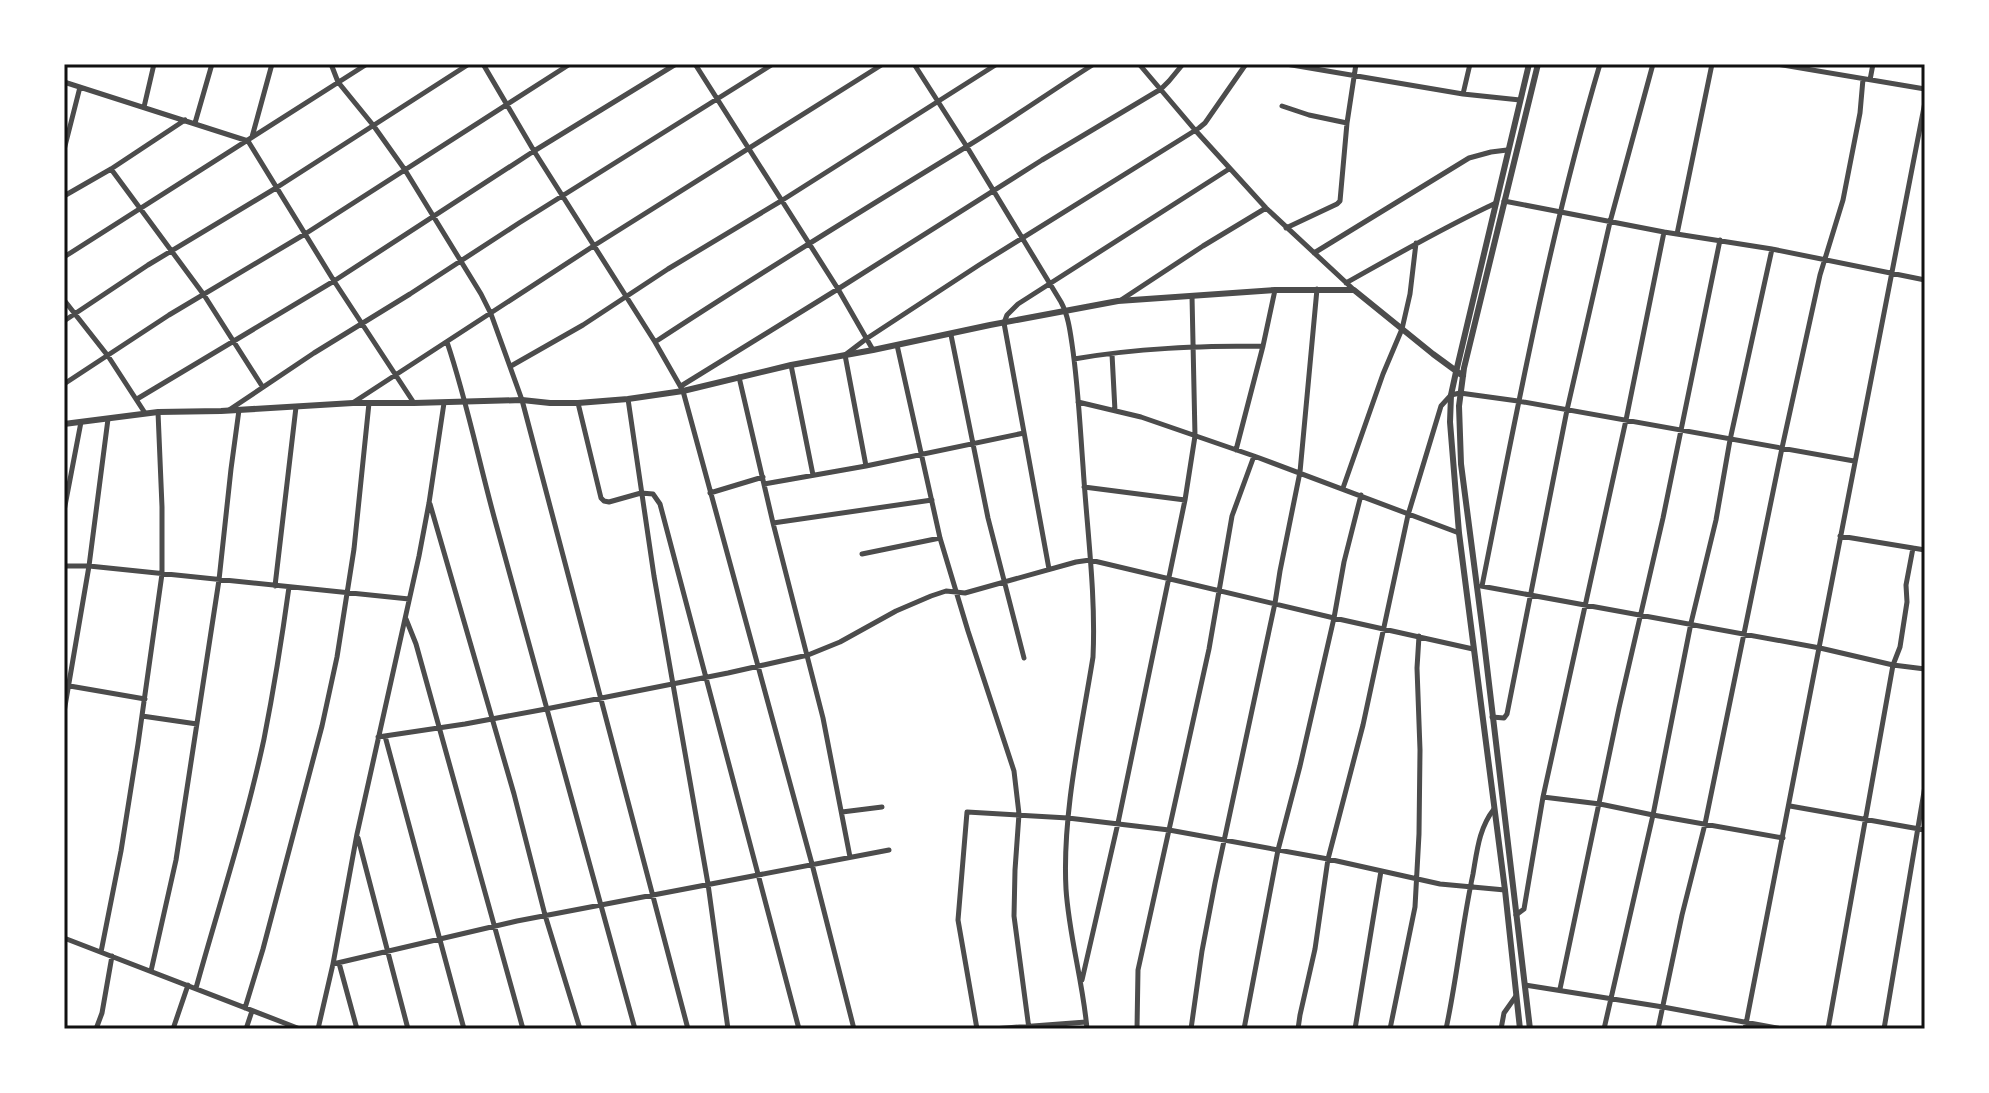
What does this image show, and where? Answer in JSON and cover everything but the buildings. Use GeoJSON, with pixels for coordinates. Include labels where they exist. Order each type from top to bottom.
{"type":"FeatureCollection","features":[{"type":"Feature","properties":{"kind":"street"},"geometry":{"type":"LineString","coordinates":[[144,107],[154,64]]}},
{"type":"Feature","properties":{"kind":"street"},"geometry":{"type":"LineString","coordinates":[[195,123],[212,64]]}},
{"type":"Feature","properties":{"kind":"street"},"geometry":{"type":"LineString","coordinates":[[250,140],[272,64]]}},
{"type":"Feature","properties":{"kind":"street"},"geometry":{"type":"LineString","coordinates":[[331,64],[338,82],[405,170],[462,261],[491,314],[511,366],[688,1029]]}},
{"type":"Feature","properties":{"kind":"street"},"geometry":{"type":"LineString","coordinates":[[64,257],[367,64]]}},
{"type":"Feature","properties":{"kind":"street"},"geometry":{"type":"LineString","coordinates":[[64,321],[469,64]]}},
{"type":"Feature","properties":{"kind":"street"},"geometry":{"type":"LineString","coordinates":[[483,64],[682,388],[854,1029]]}},
{"type":"Feature","properties":{"kind":"street"},"geometry":{"type":"LineString","coordinates":[[64,384],[570,64]]}},
{"type":"Feature","properties":{"kind":"street"},"geometry":{"type":"LineString","coordinates":[[137,399],[334,281],[534,151],[676,64]]}},
{"type":"Feature","properties":{"kind":"street"},"geometry":{"type":"LineString","coordinates":[[695,64],[838,289],[873,350]]}},
{"type":"Feature","properties":{"kind":"street"},"geometry":{"type":"LineString","coordinates":[[229,410],[262,386],[773,64]]}},
{"type":"Feature","properties":{"kind":"street"},"geometry":{"type":"LineString","coordinates":[[353,403],[595,245],[883,64]]}},
{"type":"Feature","properties":{"kind":"street"},"geometry":{"type":"LineString","coordinates":[[914,64],[1066,311],[1078,402],[1094,637],[1068,818],[1066,889],[1082,981],[1086,1026],[993,1029]]}},
{"type":"Feature","properties":{"kind":"street"},"geometry":{"type":"LineString","coordinates":[[511,366],[583,325],[997,64]]}},
{"type":"Feature","properties":{"kind":"street"},"geometry":{"type":"LineString","coordinates":[[655,342],[1094,64]]}},
{"type":"Feature","properties":{"kind":"street"},"geometry":{"type":"LineString","coordinates":[[1139,64],[1229,169],[1286,228],[1354,290],[1459,374]]}},
{"type":"Feature","properties":{"kind":"street"},"geometry":{"type":"LineString","coordinates":[[682,388],[993,191],[1161,89],[1183,64]]}},
{"type":"Feature","properties":{"kind":"street"},"geometry":{"type":"LineString","coordinates":[[845,355],[1205,123],[1246,64]]}},
{"type":"Feature","properties":{"kind":"street"},"geometry":{"type":"LineString","coordinates":[[1286,64],[1463,94],[1520,100]]}},
{"type":"Feature","properties":{"kind":"street"},"geometry":{"type":"LineString","coordinates":[[1286,228],[1340,201],[1356,64]]}},
{"type":"Feature","properties":{"kind":"street"},"geometry":{"type":"LineString","coordinates":[[1463,94],[1470,64]]}},
{"type":"Feature","properties":{"kind":"street"},"geometry":{"type":"LineString","coordinates":[[1529,64],[1507,150],[1459,374],[1459,448],[1479,585],[1530,1029]]}},
{"type":"Feature","properties":{"kind":"street"},"geometry":{"type":"LineString","coordinates":[[1520,1029],[1459,533],[1451,443],[1451,395],[1538,64]]}},
{"type":"Feature","properties":{"kind":"street"},"geometry":{"type":"LineString","coordinates":[[1479,585],[1560,211],[1600,64]]}},
{"type":"Feature","properties":{"kind":"street"},"geometry":{"type":"LineString","coordinates":[[1492,717],[1501,718],[1507,714],[1567,410],[1610,222],[1653,64]]}},
{"type":"Feature","properties":{"kind":"street"},"geometry":{"type":"LineString","coordinates":[[1677,234],[1712,64]]}},
{"type":"Feature","properties":{"kind":"street"},"geometry":{"type":"LineString","coordinates":[[1776,64],[1925,89]]}},
{"type":"Feature","properties":{"kind":"street"},"geometry":{"type":"LineString","coordinates":[[1819,72],[1820,64]]}},
{"type":"Feature","properties":{"kind":"street"},"geometry":{"type":"LineString","coordinates":[[1658,1029],[1705,824],[1820,275],[1843,200],[1867,80],[1873,64]]}},
{"type":"Feature","properties":{"kind":"street"},"geometry":{"type":"LineString","coordinates":[[64,82],[250,140],[276,188],[414,403]]}},
{"type":"Feature","properties":{"kind":"street"},"geometry":{"type":"LineString","coordinates":[[64,150],[80,87]]}},
{"type":"Feature","properties":{"kind":"street"},"geometry":{"type":"LineString","coordinates":[[1745,1029],[1925,102]]}},
{"type":"Feature","properties":{"kind":"street"},"geometry":{"type":"LineString","coordinates":[[1282,106],[1347,123]]}},
{"type":"Feature","properties":{"kind":"street"},"geometry":{"type":"LineString","coordinates":[[64,196],[186,120]]}},
{"type":"Feature","properties":{"kind":"street"},"geometry":{"type":"LineString","coordinates":[[1314,253],[1469,158],[1507,150]]}},
{"type":"Feature","properties":{"kind":"street"},"geometry":{"type":"LineString","coordinates":[[111,169],[204,295],[262,386]]}},
{"type":"Feature","properties":{"kind":"street"},"geometry":{"type":"LineString","coordinates":[[1049,569],[1004,323],[1007,315],[1050,283],[1229,169]]}},
{"type":"Feature","properties":{"kind":"street"},"geometry":{"type":"LineString","coordinates":[[1504,201],[1925,280]]}},
{"type":"Feature","properties":{"kind":"street"},"geometry":{"type":"LineString","coordinates":[[1346,283],[1466,216],[1496,203]]}},
{"type":"Feature","properties":{"kind":"street"},"geometry":{"type":"LineString","coordinates":[[1118,301],[1266,208]]}},
{"type":"Feature","properties":{"kind":"street"},"geometry":{"type":"LineString","coordinates":[[1516,915],[1524,909],[1543,797],[1664,232]]}},
{"type":"Feature","properties":{"kind":"street"},"geometry":{"type":"LineString","coordinates":[[1560,989],[1720,240]]}},
{"type":"Feature","properties":{"kind":"street"},"geometry":{"type":"LineString","coordinates":[[1343,488],[1402,329],[1416,243]]}},
{"type":"Feature","properties":{"kind":"street"},"geometry":{"type":"LineString","coordinates":[[1604,1029],[1653,815],[1772,249]]}},
{"type":"Feature","properties":{"kind":"street"},"geometry":{"type":"LineString","coordinates":[[1191,1029],[1202,951],[1300,472],[1317,289]]}},
{"type":"Feature","properties":{"kind":"street"},"geometry":{"type":"LineString","coordinates":[[64,424],[158,412],[353,403],[522,400],[578,403],[628,399],[1118,301],[1275,290],[1354,290]]}},
{"type":"Feature","properties":{"kind":"street"},"geometry":{"type":"LineString","coordinates":[[1236,450],[1275,290]]}},
{"type":"Feature","properties":{"kind":"street"},"geometry":{"type":"LineString","coordinates":[[1082,981],[1185,500],[1195,436],[1192,296]]}},
{"type":"Feature","properties":{"kind":"street"},"geometry":{"type":"LineString","coordinates":[[64,300],[108,356],[145,413]]}},
{"type":"Feature","properties":{"kind":"street"},"geometry":{"type":"LineString","coordinates":[[951,335],[972,445],[1024,658]]}},
{"type":"Feature","properties":{"kind":"street"},"geometry":{"type":"LineString","coordinates":[[447,342],[466,402],[481,469],[635,1029]]}},
{"type":"Feature","properties":{"kind":"street"},"geometry":{"type":"LineString","coordinates":[[897,345],[940,538],[1014,771],[1019,814],[1014,916],[1028,1028]]}},
{"type":"Feature","properties":{"kind":"street"},"geometry":{"type":"LineString","coordinates":[[1074,359],[1152,348],[1263,346]]}},
{"type":"Feature","properties":{"kind":"street"},"geometry":{"type":"LineString","coordinates":[[1112,354],[1115,411]]}},
{"type":"Feature","properties":{"kind":"street"},"geometry":{"type":"LineString","coordinates":[[845,355],[866,466]]}},
{"type":"Feature","properties":{"kind":"street"},"geometry":{"type":"LineString","coordinates":[[791,365],[813,475]]}},
{"type":"Feature","properties":{"kind":"street"},"geometry":{"type":"LineString","coordinates":[[739,377],[832,755],[850,857]]}},
{"type":"Feature","properties":{"kind":"street"},"geometry":{"type":"LineString","coordinates":[[1298,1029],[1315,949],[1328,859],[1363,725],[1408,515],[1441,406],[1451,395],[1460,393],[1518,401],[1854,461]]}},
{"type":"Feature","properties":{"kind":"street"},"geometry":{"type":"LineString","coordinates":[[628,399],[641,493],[708,884],[728,1029]]}},
{"type":"Feature","properties":{"kind":"street"},"geometry":{"type":"LineString","coordinates":[[1078,402],[1141,417],[1300,472],[1459,533]]}},
{"type":"Feature","properties":{"kind":"street"},"geometry":{"type":"LineString","coordinates":[[245,1008],[330,692],[348,593],[369,403]]}},
{"type":"Feature","properties":{"kind":"street"},"geometry":{"type":"LineString","coordinates":[[318,1029],[336,964],[357,834],[382,736],[429,503],[444,403]]}},
{"type":"Feature","properties":{"kind":"street"},"geometry":{"type":"LineString","coordinates":[[578,403],[601,498],[609,502],[641,493],[653,494],[660,504],[799,1029]]}},
{"type":"Feature","properties":{"kind":"street"},"geometry":{"type":"LineString","coordinates":[[275,586],[296,407]]}},
{"type":"Feature","properties":{"kind":"street"},"geometry":{"type":"LineString","coordinates":[[151,971],[176,860],[219,580],[239,410]]}},
{"type":"Feature","properties":{"kind":"street"},"geometry":{"type":"LineString","coordinates":[[101,952],[121,851],[162,574],[158,412]]}},
{"type":"Feature","properties":{"kind":"street"},"geometry":{"type":"LineString","coordinates":[[64,712],[66,686],[89,566],[108,419]]}},
{"type":"Feature","properties":{"kind":"street"},"geometry":{"type":"LineString","coordinates":[[64,511],[81,422]]}},
{"type":"Feature","properties":{"kind":"street"},"geometry":{"type":"LineString","coordinates":[[710,493],[764,480],[866,466],[1024,433]]}},
{"type":"Feature","properties":{"kind":"street"},"geometry":{"type":"LineString","coordinates":[[1137,1029],[1138,970],[1207,662],[1232,516],[1254,456]]}},
{"type":"Feature","properties":{"kind":"street"},"geometry":{"type":"LineString","coordinates":[[1084,487],[1185,500]]}},
{"type":"Feature","properties":{"kind":"street"},"geometry":{"type":"LineString","coordinates":[[1244,1029],[1278,850],[1361,495]]}},
{"type":"Feature","properties":{"kind":"street"},"geometry":{"type":"LineString","coordinates":[[773,523],[932,500]]}},
{"type":"Feature","properties":{"kind":"street"},"geometry":{"type":"LineString","coordinates":[[429,503],[580,1029]]}},
{"type":"Feature","properties":{"kind":"street"},"geometry":{"type":"LineString","coordinates":[[1840,536],[1925,550]]}},
{"type":"Feature","properties":{"kind":"street"},"geometry":{"type":"LineString","coordinates":[[862,554],[940,538]]}},
{"type":"Feature","properties":{"kind":"street"},"geometry":{"type":"LineString","coordinates":[[1828,1029],[1893,665],[1900,647],[1913,548]]}},
{"type":"Feature","properties":{"kind":"street"},"geometry":{"type":"LineString","coordinates":[[382,736],[546,709],[808,655],[931,596],[946,591],[965,593],[1090,560],[1473,649]]}},
{"type":"Feature","properties":{"kind":"street"},"geometry":{"type":"LineString","coordinates":[[64,566],[409,599]]}},
{"type":"Feature","properties":{"kind":"street"},"geometry":{"type":"LineString","coordinates":[[1479,585],[1925,669]]}},
{"type":"Feature","properties":{"kind":"street"},"geometry":{"type":"LineString","coordinates":[[196,988],[263,740],[289,587]]}},
{"type":"Feature","properties":{"kind":"street"},"geometry":{"type":"LineString","coordinates":[[405,618],[416,644],[523,1029]]}},
{"type":"Feature","properties":{"kind":"street"},"geometry":{"type":"LineString","coordinates":[[1390,1029],[1413,923],[1417,878],[1419,636]]}},
{"type":"Feature","properties":{"kind":"street"},"geometry":{"type":"LineString","coordinates":[[66,686],[145,699]]}},
{"type":"Feature","properties":{"kind":"street"},"geometry":{"type":"LineString","coordinates":[[142,716],[197,724]]}},
{"type":"Feature","properties":{"kind":"street"},"geometry":{"type":"LineString","coordinates":[[382,736],[464,1029]]}},
{"type":"Feature","properties":{"kind":"street"},"geometry":{"type":"LineString","coordinates":[[1884,1029],[1925,786]]}},
{"type":"Feature","properties":{"kind":"street"},"geometry":{"type":"LineString","coordinates":[[1543,797],[1600,804],[1783,838]]}},
{"type":"Feature","properties":{"kind":"street"},"geometry":{"type":"LineString","coordinates":[[1790,806],[1925,830]]}},
{"type":"Feature","properties":{"kind":"street"},"geometry":{"type":"LineString","coordinates":[[842,812],[882,807]]}},
{"type":"Feature","properties":{"kind":"street"},"geometry":{"type":"LineString","coordinates":[[1446,1029],[1481,832],[1494,809]]}},
{"type":"Feature","properties":{"kind":"street"},"geometry":{"type":"LineString","coordinates":[[977,1029],[958,920],[968,811],[1068,818],[1169,830],[1328,859],[1440,884],[1505,890]]}},
{"type":"Feature","properties":{"kind":"street"},"geometry":{"type":"LineString","coordinates":[[357,834],[408,1029]]}},
{"type":"Feature","properties":{"kind":"street"},"geometry":{"type":"LineString","coordinates":[[336,964],[545,915],[889,850]]}},
{"type":"Feature","properties":{"kind":"street"},"geometry":{"type":"LineString","coordinates":[[1355,1029],[1381,871]]}},
{"type":"Feature","properties":{"kind":"street"},"geometry":{"type":"LineString","coordinates":[[64,938],[300,1029]]}},
{"type":"Feature","properties":{"kind":"street"},"geometry":{"type":"LineString","coordinates":[[96,1029],[102,1013],[112,956]]}},
{"type":"Feature","properties":{"kind":"street"},"geometry":{"type":"LineString","coordinates":[[336,964],[357,1029]]}},
{"type":"Feature","properties":{"kind":"street"},"geometry":{"type":"LineString","coordinates":[[173,1029],[188,985]]}},
{"type":"Feature","properties":{"kind":"street"},"geometry":{"type":"LineString","coordinates":[[1525,985],[1782,1029]]}},
{"type":"Feature","properties":{"kind":"street"},"geometry":{"type":"LineString","coordinates":[[1501,1029],[1504,1013],[1516,996]]}},
{"type":"Feature","properties":{"kind":"street"},"geometry":{"type":"LineString","coordinates":[[246,1029],[252,1011]]}}]}
